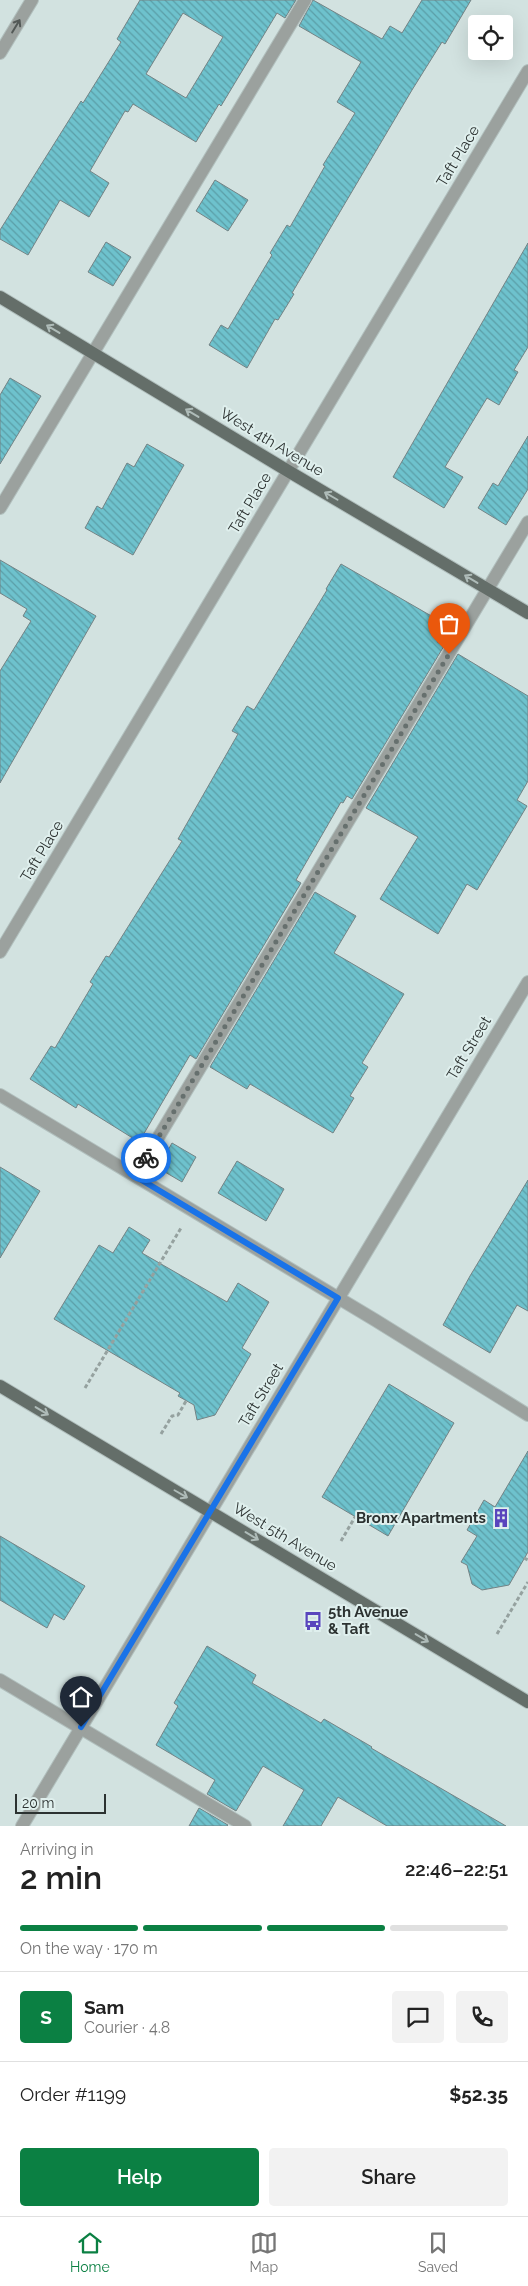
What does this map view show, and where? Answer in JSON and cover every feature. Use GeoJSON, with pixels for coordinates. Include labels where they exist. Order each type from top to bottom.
{"type":"FeatureCollection","features":[{"type":"Feature","properties":{"kind":"main road","name":"West 4th Avenue"},"geometry":{"type":"LineString","coordinates":[[0,297],[528,613]]}},
{"type":"Feature","properties":{"kind":"main road","name":"West 5th Avenue"},"geometry":{"type":"LineString","coordinates":[[0,1386],[528,1702]]}},
{"type":"Feature","properties":{"kind":"street"},"geometry":{"type":"LineString","coordinates":[[0,53],[32,0]]}},
{"type":"Feature","properties":{"kind":"street"},"geometry":{"type":"LineString","coordinates":[[0,508],[95,354],[306,0]]}},
{"type":"Feature","properties":{"kind":"street","name":"Taft Place"},"geometry":{"type":"LineString","coordinates":[[0,952],[528,71]]}},
{"type":"Feature","properties":{"kind":"street"},"geometry":{"type":"LineString","coordinates":[[135,1176],[528,522]]}},
{"type":"Feature","properties":{"kind":"street","name":"Taft Street"},"geometry":{"type":"LineString","coordinates":[[22,1826],[528,982]]}},
{"type":"Feature","properties":{"kind":"street"},"geometry":{"type":"LineString","coordinates":[[0,1096],[338,1298],[528,1415]]}},
{"type":"Feature","properties":{"kind":"street"},"geometry":{"type":"LineString","coordinates":[[0,1680],[245,1826]]}},
{"type":"Feature","properties":{"kind":"path"},"geometry":{"type":"LineString","coordinates":[[85,1388],[192,1210]]}},
{"type":"Feature","properties":{"kind":"path"},"geometry":{"type":"LineString","coordinates":[[161,1434],[172,1416],[178,1415],[186,1401]]}},
{"type":"Feature","properties":{"kind":"path"},"geometry":{"type":"LineString","coordinates":[[340,1541],[355,1516]]}},
{"type":"Feature","properties":{"kind":"path"},"geometry":{"type":"LineString","coordinates":[[497,1634],[528,1582]]}},
{"type":"Feature","properties":{"kind":"building"},"geometry":{"type":"Polygon","coordinates":[[[140,0],[296,0],[285,18],[277,13],[221,106],[219,104],[196,142],[133,104],[128,112],[125,111],[90,171],[109,183],[89,217],[60,200],[28,255],[0,239],[0,230],[81,101],[83,103],[121,42],[117,39],[140,0]],[[183,13],[146,74],[186,98],[223,37],[183,13]]]}},
{"type":"Feature","properties":{"kind":"building"},"geometry":{"type":"Polygon","coordinates":[[[313,0],[382,39],[390,26],[402,33],[422,0],[471,0],[445,44],[442,42],[412,90],[292,293],[294,294],[278,320],[275,319],[247,368],[209,345],[221,325],[228,329],[272,255],[270,253],[287,225],[290,227],[325,166],[323,165],[355,113],[337,102],[361,62],[299,26],[313,0]]]}},
{"type":"Feature","properties":{"kind":"building"},"geometry":{"type":"Polygon","coordinates":[[[215,180],[248,200],[228,231],[196,211],[215,180]]]}},
{"type":"Feature","properties":{"kind":"building"},"geometry":{"type":"Polygon","coordinates":[[[106,242],[131,257],[113,286],[88,272],[106,242]]]}},
{"type":"Feature","properties":{"kind":"building"},"geometry":{"type":"Polygon","coordinates":[[[528,243],[528,347],[514,370],[518,372],[499,405],[487,398],[445,467],[463,477],[444,508],[393,477],[528,243]]]}},
{"type":"Feature","properties":{"kind":"building"},"geometry":{"type":"Polygon","coordinates":[[[10,378],[41,396],[0,464],[0,395],[10,378]]]}},
{"type":"Feature","properties":{"kind":"building"},"geometry":{"type":"Polygon","coordinates":[[[528,436],[528,489],[506,525],[478,508],[493,483],[498,486],[528,436]]]}},
{"type":"Feature","properties":{"kind":"building"},"geometry":{"type":"Polygon","coordinates":[[[147,444],[184,465],[133,555],[85,528],[97,506],[102,509],[127,463],[134,467],[147,444]]]}},
{"type":"Feature","properties":{"kind":"building"},"geometry":{"type":"Polygon","coordinates":[[[0,560],[96,616],[0,783],[0,671],[31,621],[23,616],[27,609],[0,593],[0,560]]]}},
{"type":"Feature","properties":{"kind":"building"},"geometry":{"type":"Polygon","coordinates":[[[341,564],[447,625],[437,642],[444,646],[352,799],[347,796],[343,803],[341,802],[296,880],[301,883],[196,1059],[190,1055],[139,1142],[78,1104],[76,1108],[30,1079],[51,1046],[55,1048],[93,984],[90,982],[106,956],[109,957],[182,841],[178,839],[238,734],[232,731],[247,706],[254,710],[341,564]]]}},
{"type":"Feature","properties":{"kind":"building"},"geometry":{"type":"Polygon","coordinates":[[[458,654],[528,696],[528,781],[517,800],[527,806],[477,890],[467,884],[438,934],[380,899],[418,837],[366,808],[458,654]]]}},
{"type":"Feature","properties":{"kind":"building"},"geometry":{"type":"Polygon","coordinates":[[[315,892],[356,916],[334,953],[404,994],[362,1063],[368,1067],[350,1096],[354,1098],[333,1133],[250,1084],[247,1089],[210,1067],[315,892]]]}},
{"type":"Feature","properties":{"kind":"building"},"geometry":{"type":"Polygon","coordinates":[[[172,1143],[196,1157],[182,1182],[158,1168],[172,1143]]]}},
{"type":"Feature","properties":{"kind":"building"},"geometry":{"type":"Polygon","coordinates":[[[237,1161],[284,1189],[266,1221],[218,1193],[237,1161]]]}},
{"type":"Feature","properties":{"kind":"building"},"geometry":{"type":"Polygon","coordinates":[[[0,1167],[40,1191],[0,1258],[0,1167]]]}},
{"type":"Feature","properties":{"kind":"building"},"geometry":{"type":"Polygon","coordinates":[[[528,1180],[528,1311],[517,1305],[490,1353],[443,1325],[528,1180]]]}},
{"type":"Feature","properties":{"kind":"building"},"geometry":{"type":"Polygon","coordinates":[[[129,1227],[150,1240],[142,1253],[227,1302],[238,1283],[269,1302],[242,1348],[251,1354],[215,1415],[197,1420],[194,1405],[178,1396],[180,1393],[54,1319],[99,1245],[113,1253],[129,1227]]]}},
{"type":"Feature","properties":{"kind":"building"},"geometry":{"type":"Polygon","coordinates":[[[389,1384],[454,1423],[388,1536],[322,1497],[389,1384]]]}},
{"type":"Feature","properties":{"kind":"building","name":"Bronx Apartments"},"geometry":{"type":"Polygon","coordinates":[[[528,1451],[528,1552],[509,1585],[482,1590],[472,1584],[467,1565],[461,1562],[477,1536],[467,1530],[484,1500],[495,1507],[528,1451]]]}},
{"type":"Feature","properties":{"kind":"building"},"geometry":{"type":"Polygon","coordinates":[[[0,1536],[85,1586],[64,1620],[54,1614],[47,1628],[0,1600],[0,1536]]]}},
{"type":"Feature","properties":{"kind":"building"},"geometry":{"type":"Polygon","coordinates":[[[207,1646],[256,1675],[252,1683],[321,1723],[324,1719],[506,1826],[387,1826],[338,1797],[321,1826],[283,1826],[304,1790],[263,1766],[236,1811],[207,1794],[215,1780],[156,1745],[178,1706],[174,1703],[207,1646]]]}},
{"type":"Feature","properties":{"kind":"building"},"geometry":{"type":"Polygon","coordinates":[[[199,1808],[228,1825],[189,1826],[199,1808]]]}},
{"type":"Feature","properties":{"kind":"way so far"},"geometry":{"type":"LineString","coordinates":[[146,1158],[449,654]]}},
{"type":"Feature","properties":{"kind":"place","name":"Bronx Apartments"},"geometry":{"type":"Point","coordinates":[501,1518]}},
{"type":"Feature","properties":{"kind":"place","name":"5th Avenue & Taft"},"geometry":{"type":"Point","coordinates":[313,1621]}},
{"type":"Feature","properties":{"kind":"route"},"geometry":{"type":"LineString","coordinates":[[81,1727],[338,1298],[135,1176],[146,1158]]}}]}
